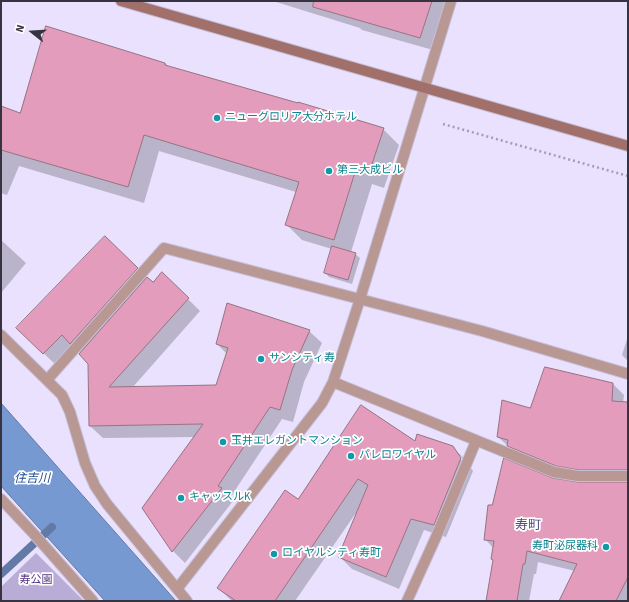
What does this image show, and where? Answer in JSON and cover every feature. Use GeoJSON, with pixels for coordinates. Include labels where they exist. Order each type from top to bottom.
{"type":"FeatureCollection","features":[{"type":"Feature","properties":{"kind":"street"},"geometry":{"type":"LineString","coordinates":[[121,1],[628,146]]}},
{"type":"Feature","properties":{"kind":"street"},"geometry":{"type":"LineString","coordinates":[[177,589],[322,403],[333,382],[360,299],[451,1]]}},
{"type":"Feature","properties":{"kind":"street"},"geometry":{"type":"LineString","coordinates":[[47,380],[164,248],[482,331],[628,374]]}},
{"type":"Feature","properties":{"kind":"street"},"geometry":{"type":"LineString","coordinates":[[1,335],[62,395],[68,407],[85,463],[95,486],[107,504],[187,601]]}},
{"type":"Feature","properties":{"kind":"street"},"geometry":{"type":"LineString","coordinates":[[333,382],[554,472],[578,476],[628,476]]}},
{"type":"Feature","properties":{"kind":"street"},"geometry":{"type":"LineString","coordinates":[[407,601],[436,537],[476,441]]}},
{"type":"Feature","properties":{"kind":"street"},"geometry":{"type":"LineString","coordinates":[[1,499],[93,601]]}},
{"type":"Feature","properties":{"kind":"path"},"geometry":{"type":"LineString","coordinates":[[443,124],[628,176]]}},
{"type":"Feature","properties":{"kind":"green space","name":"寿公園"},"geometry":{"type":"Polygon","coordinates":[[[36,553],[84,601],[1,601],[1,587],[36,553]]]}},
{"type":"Feature","properties":{"kind":"water","name":"住吉川"},"geometry":{"type":"Polygon","coordinates":[[[1,403],[176,601],[105,601],[1,486],[1,403]]]}},
{"type":"Feature","properties":{"kind":"building"},"geometry":{"type":"Polygon","coordinates":[[[314,1],[432,1],[420,38],[313,7],[314,1]]]}},
{"type":"Feature","properties":{"kind":"building"},"geometry":{"type":"Polygon","coordinates":[[[46,26],[165,63],[165,65],[298,102],[384,128],[369,173],[356,169],[334,240],[285,225],[299,182],[144,135],[128,187],[1,150],[1,106],[20,113],[46,26]]]}},
{"type":"Feature","properties":{"kind":"building"},"geometry":{"type":"Polygon","coordinates":[[[105,236],[138,268],[70,344],[62,335],[43,354],[16,328],[105,236]]]}},
{"type":"Feature","properties":{"kind":"building"},"geometry":{"type":"Polygon","coordinates":[[[332,246],[356,253],[348,280],[324,273],[332,246]]]}},
{"type":"Feature","properties":{"kind":"building"},"geometry":{"type":"Polygon","coordinates":[[[162,272],[189,298],[109,387],[216,385],[228,348],[216,344],[227,303],[310,330],[292,370],[280,410],[270,407],[218,486],[222,488],[172,552],[142,508],[203,424],[89,426],[88,364],[79,354],[147,277],[153,282],[162,272]]]}},
{"type":"Feature","properties":{"kind":"building"},"geometry":{"type":"Polygon","coordinates":[[[545,367],[613,383],[612,401],[628,402],[628,470],[579,470],[556,466],[507,446],[508,440],[497,437],[502,400],[530,408],[545,367]]]}},
{"type":"Feature","properties":{"kind":"building"},"geometry":{"type":"Polygon","coordinates":[[[361,405],[415,441],[417,434],[453,446],[461,458],[434,525],[411,519],[386,577],[338,557],[368,485],[358,479],[275,601],[236,601],[217,588],[285,490],[298,499],[361,405]]]}},
{"type":"Feature","properties":{"kind":"building"},"geometry":{"type":"Polygon","coordinates":[[[504,458],[553,478],[578,482],[628,482],[628,577],[616,601],[559,601],[577,564],[527,551],[525,564],[523,564],[517,601],[486,601],[493,560],[491,559],[494,541],[484,540],[488,505],[492,505],[504,458]]]}},
{"type":"Feature","properties":{"kind":"waterway"},"geometry":{"type":"LineString","coordinates":[[1,574],[52,527]]}},
{"type":"Feature","properties":{"kind":"place","name":"ニューグロリア大分ホテル"},"geometry":{"type":"Point","coordinates":[217,118]}},
{"type":"Feature","properties":{"kind":"place","name":"第三大成ビル"},"geometry":{"type":"Point","coordinates":[329,171]}},
{"type":"Feature","properties":{"kind":"place","name":"サンシティ寿"},"geometry":{"type":"Point","coordinates":[261,359]}},
{"type":"Feature","properties":{"kind":"place","name":"玉井エレガントマンション"},"geometry":{"type":"Point","coordinates":[223,442]}},
{"type":"Feature","properties":{"kind":"place","name":"パレロワイヤル"},"geometry":{"type":"Point","coordinates":[351,456]}},
{"type":"Feature","properties":{"kind":"place","name":"キャッスルK"},"geometry":{"type":"Point","coordinates":[181,498]}},
{"type":"Feature","properties":{"kind":"place","name":"寿町泌尿器科"},"geometry":{"type":"Point","coordinates":[606,547]}},
{"type":"Feature","properties":{"kind":"place","name":"ロイヤルシティ寿町"},"geometry":{"type":"Point","coordinates":[274,554]}},
{"type":"Feature","properties":{"kind":"district","name":"寿町"},"geometry":{"type":"Point","coordinates":[528,526]}}]}
